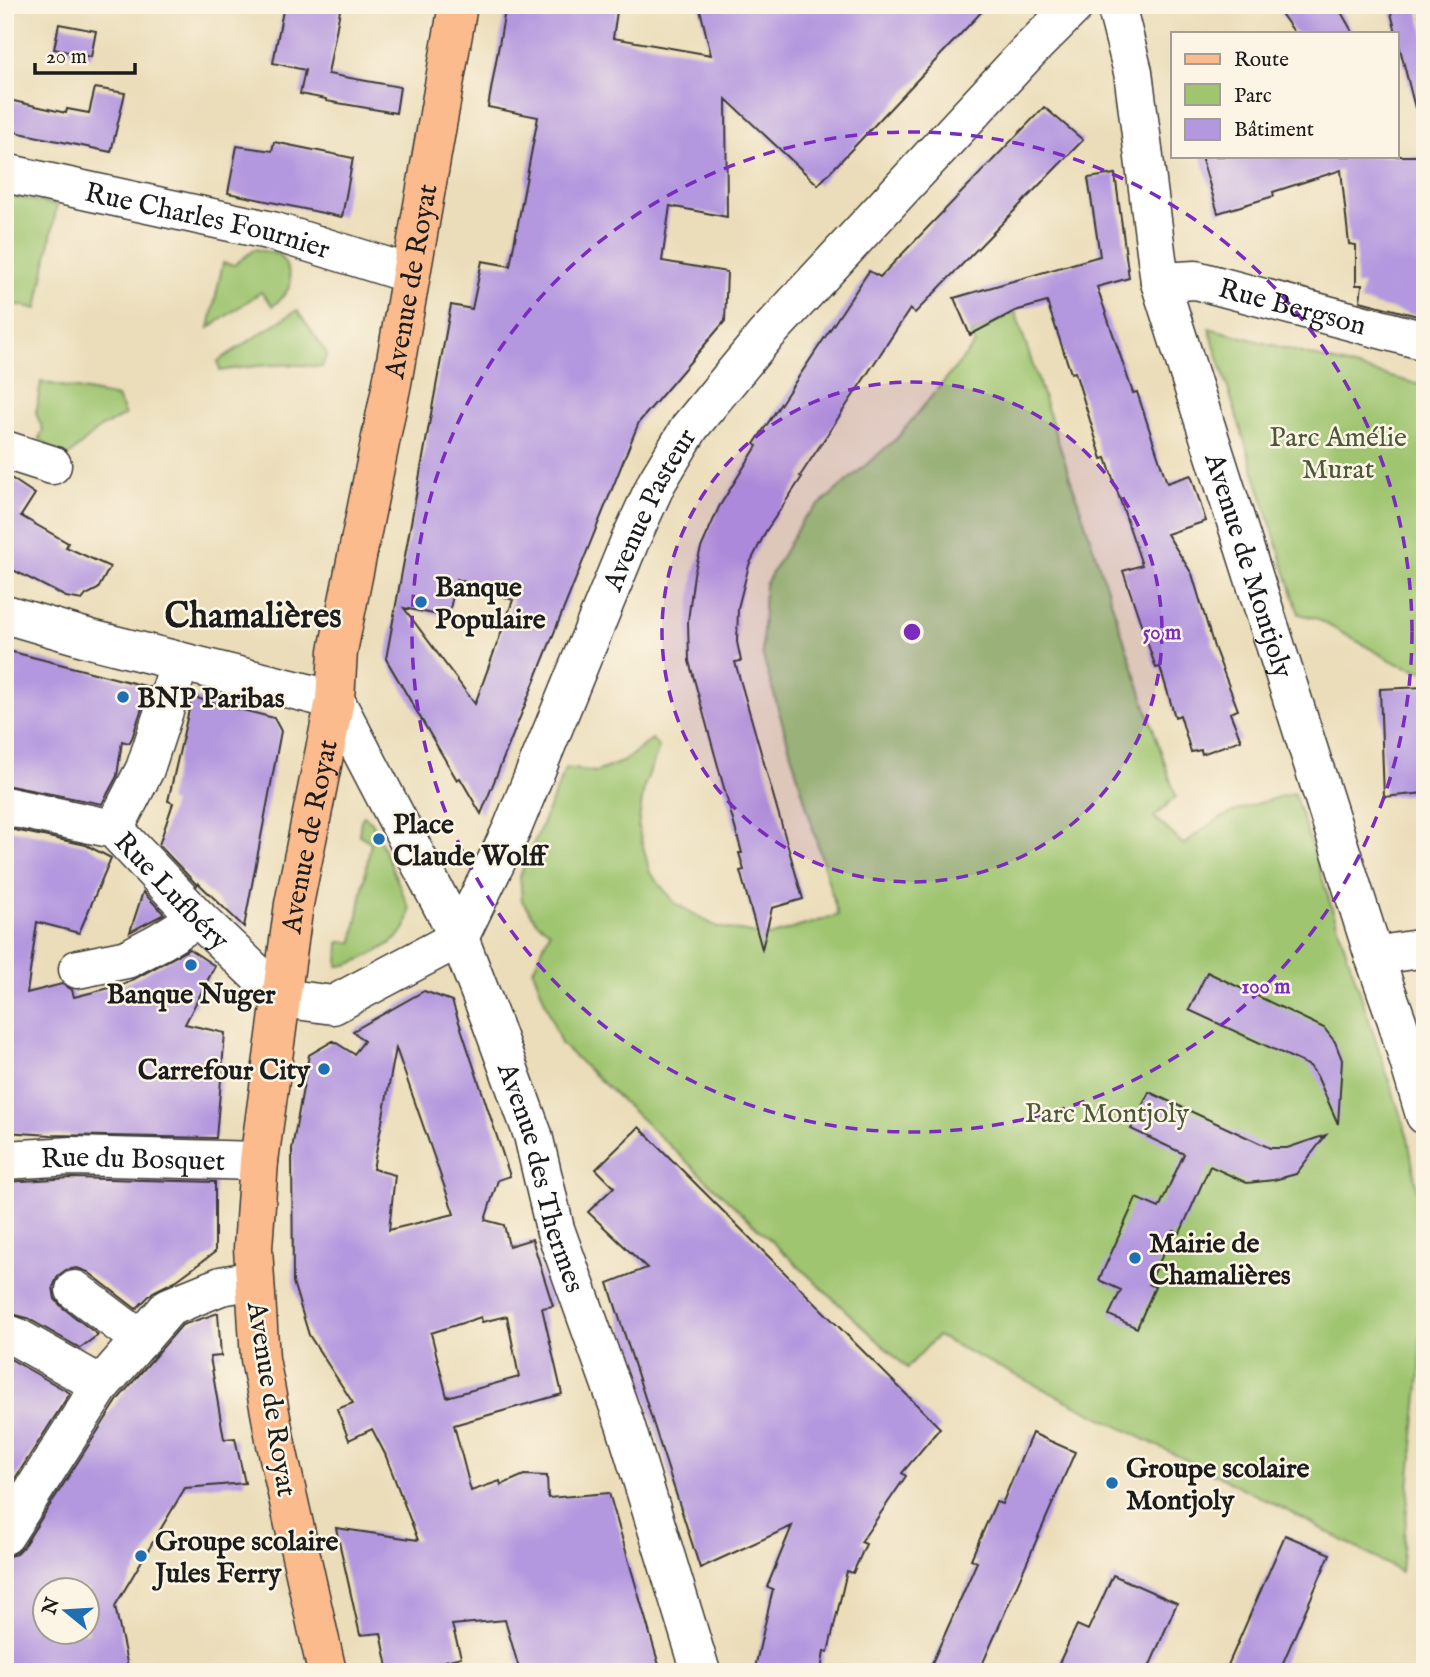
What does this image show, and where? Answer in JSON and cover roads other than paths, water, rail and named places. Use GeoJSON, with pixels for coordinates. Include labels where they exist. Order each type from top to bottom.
{"type":"FeatureCollection","features":[{"type":"Feature","properties":{"kind":"main road","name":"Avenue de Royat"},"geometry":{"type":"LineString","coordinates":[[327,1672],[276,1444],[260,1359],[253,1248],[259,1161],[294,904],[335,700],[338,651],[392,383],[458,5]]}},
{"type":"Feature","properties":{"kind":"street","name":"Avenue Pasteur"},"geometry":{"type":"LineString","coordinates":[[459,939],[512,829],[629,543],[657,482],[691,427],[764,337],[1034,45],[1075,5]]}},
{"type":"Feature","properties":{"kind":"street","name":"Avenue de Montjoly"},"geometry":{"type":"LineString","coordinates":[[1116,5],[1133,72],[1160,282],[1374,956],[1397,1020],[1425,1115]]}},
{"type":"Feature","properties":{"kind":"street","name":"Rue Charles Fournier"},"geometry":{"type":"LineString","coordinates":[[5,173],[272,231],[410,274]]}},
{"type":"Feature","properties":{"kind":"street","name":"Rue Bergson"},"geometry":{"type":"LineString","coordinates":[[1160,282],[1196,280],[1425,341]]}},
{"type":"Feature","properties":{"kind":"street"},"geometry":{"type":"LineString","coordinates":[[5,450],[52,465]]}},
{"type":"Feature","properties":{"kind":"street"},"geometry":{"type":"LineString","coordinates":[[5,614],[94,640],[335,700]]}},
{"type":"Feature","properties":{"kind":"street"},"geometry":{"type":"LineString","coordinates":[[114,829],[145,769],[180,662]]}},
{"type":"Feature","properties":{"kind":"street","name":"Avenue des Thermes"},"geometry":{"type":"LineString","coordinates":[[335,700],[459,939],[533,1135],[555,1229],[625,1424],[701,1672]]}},
{"type":"Feature","properties":{"kind":"street","name":"Rue Lufbéry"},"geometry":{"type":"LineString","coordinates":[[5,806],[114,829],[198,918],[282,998]]}},
{"type":"Feature","properties":{"kind":"street"},"geometry":{"type":"LineString","coordinates":[[78,969],[127,958],[198,918]]}},
{"type":"Feature","properties":{"kind":"street"},"geometry":{"type":"LineString","coordinates":[[282,998],[333,1004],[459,939]]}},
{"type":"Feature","properties":{"kind":"street"},"geometry":{"type":"LineString","coordinates":[[1374,956],[1425,948]]}},
{"type":"Feature","properties":{"kind":"street","name":"Rue du Bosquet"},"geometry":{"type":"LineString","coordinates":[[5,1160],[72,1156],[259,1161]]}},
{"type":"Feature","properties":{"kind":"street"},"geometry":{"type":"LineString","coordinates":[[5,1535],[101,1385],[169,1307],[221,1286],[254,1280]]}},
{"type":"Feature","properties":{"kind":"street"},"geometry":{"type":"LineString","coordinates":[[75,1290],[141,1340]]}},
{"type":"Feature","properties":{"kind":"street"},"geometry":{"type":"LineString","coordinates":[[5,1333],[101,1385]]}},
{"type":"Feature","properties":{"kind":"place","name":"Banque Populaire"},"geometry":{"type":"Point","coordinates":[421,602]}},
{"type":"Feature","properties":{"kind":"place","name":"BNP Paribas"},"geometry":{"type":"Point","coordinates":[123,697]}},
{"type":"Feature","properties":{"kind":"place","name":"Place Claude Wolff"},"geometry":{"type":"Point","coordinates":[379,839]}},
{"type":"Feature","properties":{"kind":"place","name":"Banque Nuger"},"geometry":{"type":"Point","coordinates":[191,965]}},
{"type":"Feature","properties":{"kind":"place","name":"Carrefour City"},"geometry":{"type":"Point","coordinates":[324,1069]}},
{"type":"Feature","properties":{"kind":"place","name":"Mairie de Chamalières"},"geometry":{"type":"Point","coordinates":[1135,1258]}},
{"type":"Feature","properties":{"kind":"place","name":"Groupe scolaire Montjoly"},"geometry":{"type":"Point","coordinates":[1112,1483]}},
{"type":"Feature","properties":{"kind":"place","name":"Groupe scolaire Jules Ferry"},"geometry":{"type":"Point","coordinates":[141,1556]}},
{"type":"Feature","properties":{"kind":"district","name":"Chamalières"},"geometry":{"type":"Point","coordinates":[253,615]}},
{"type":"Feature","properties":{"kind":"park label","name":"Parc Amélie Murat"},"geometry":{"type":"Point","coordinates":[1338,452]}},
{"type":"Feature","properties":{"kind":"park label","name":"Parc Montjoly"},"geometry":{"type":"Point","coordinates":[1107,1112]}}]}
